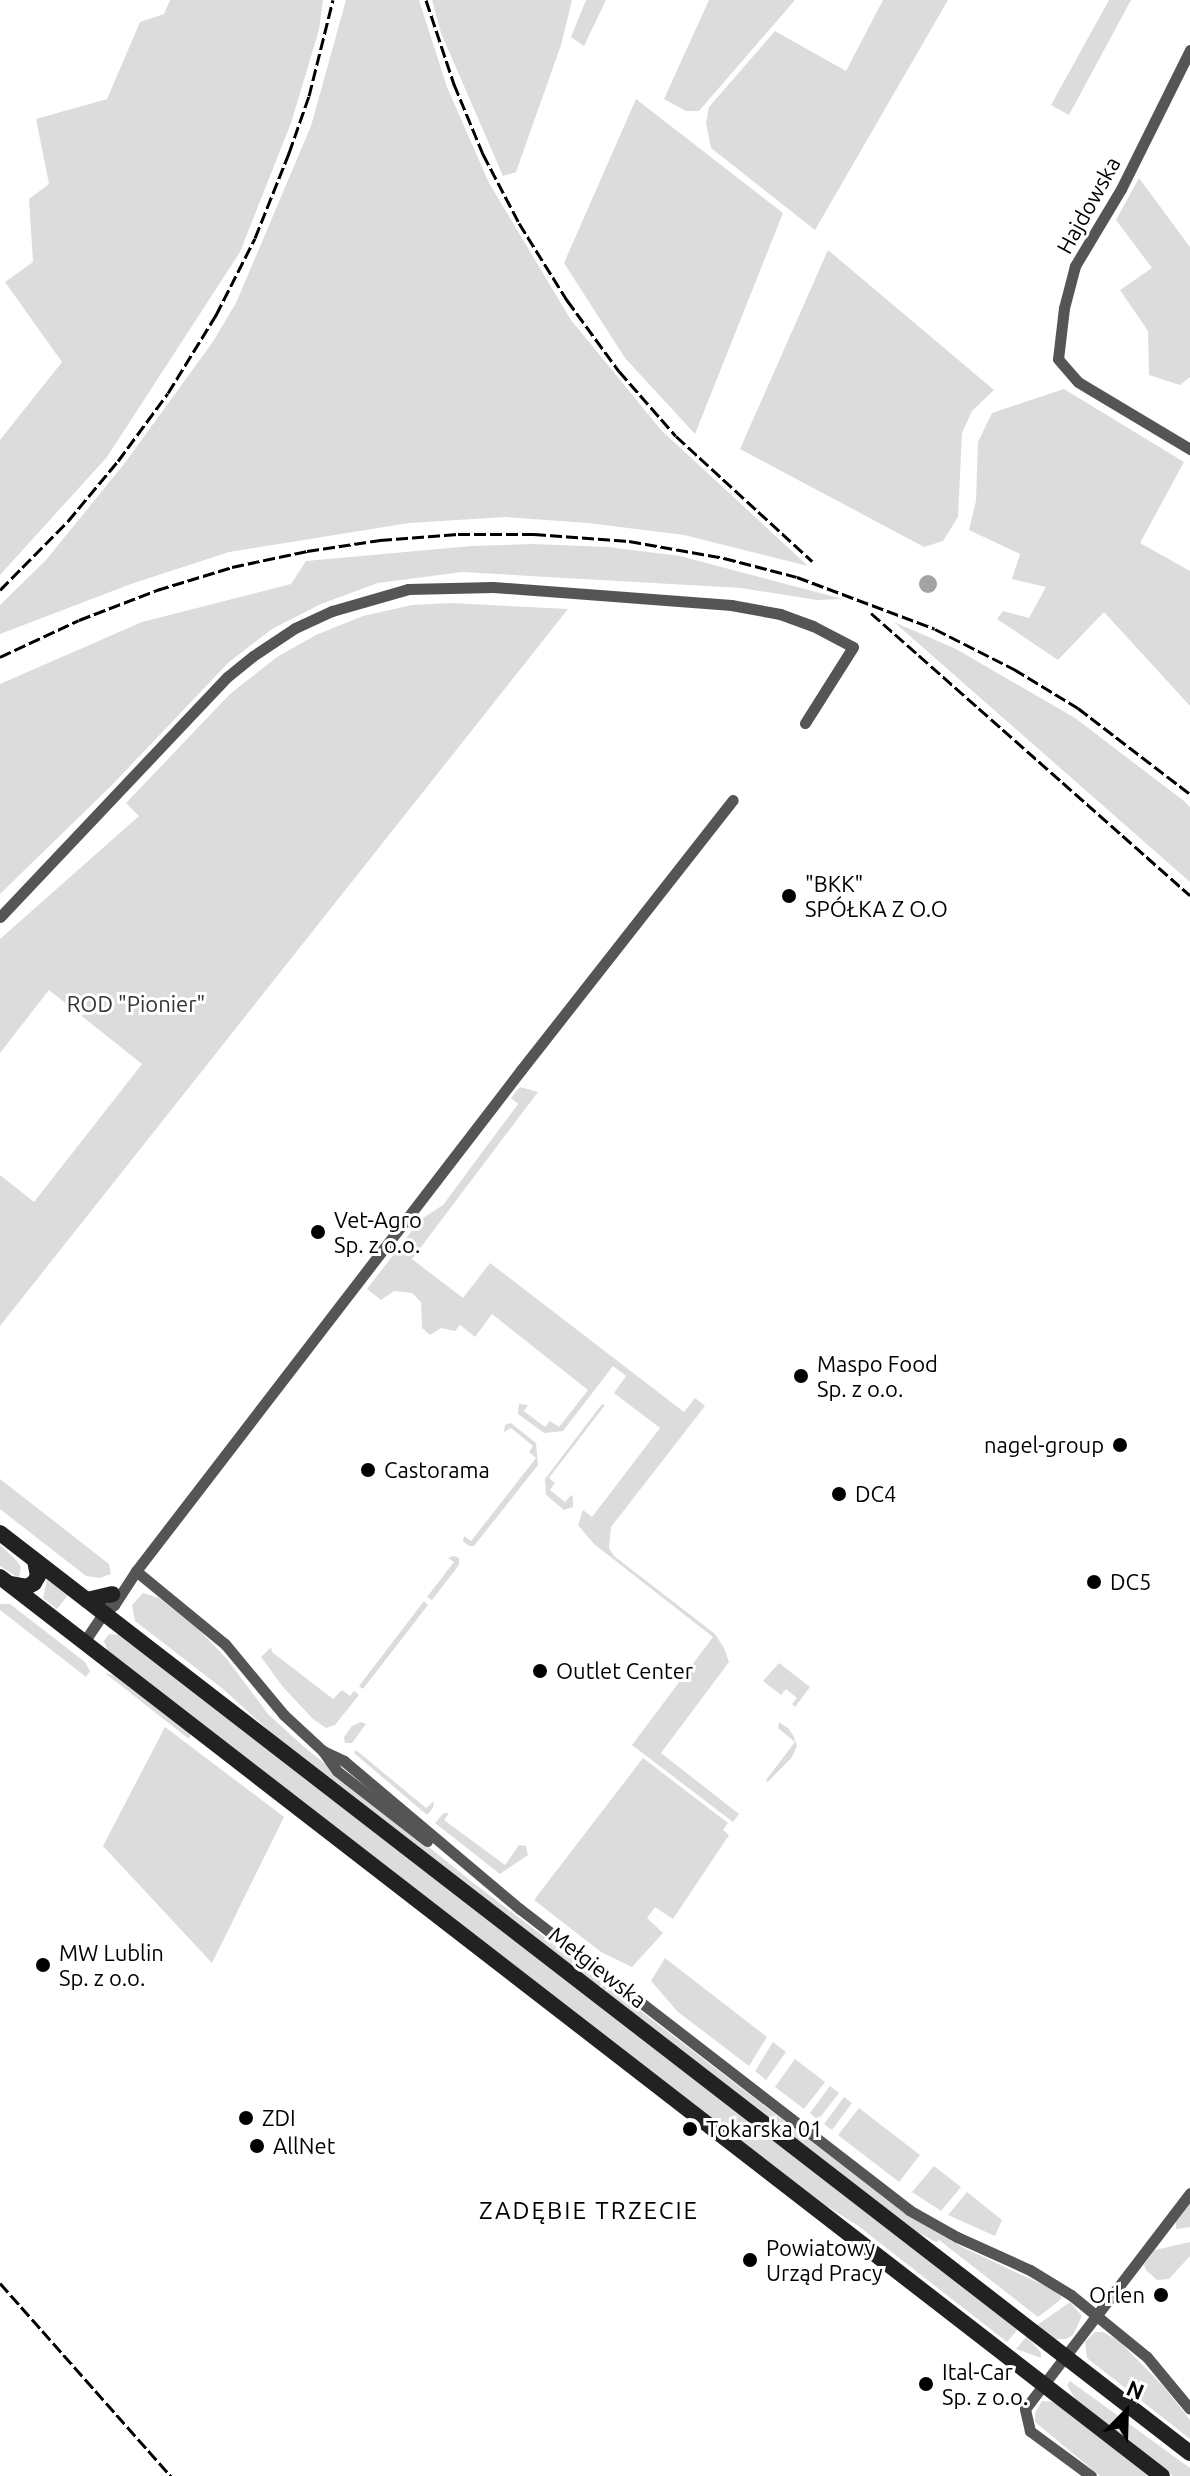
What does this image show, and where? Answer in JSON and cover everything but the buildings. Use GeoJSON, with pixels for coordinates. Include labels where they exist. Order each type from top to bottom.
{"type":"FeatureCollection","features":[{"type":"Feature","properties":{"kind":"main road","name":"Mełgiewska"},"geometry":{"type":"LineString","coordinates":[[0,1533],[1190,2453]]}},
{"type":"Feature","properties":{"kind":"main road"},"geometry":{"type":"LineString","coordinates":[[4,1580],[27,1587],[34,1583],[38,1576],[35,1560]]}},
{"type":"Feature","properties":{"kind":"main road"},"geometry":{"type":"LineString","coordinates":[[4,1580],[1162,2476]]}},
{"type":"Feature","properties":{"kind":"main road"},"geometry":{"type":"LineString","coordinates":[[87,1600],[112,1594]]}},
{"type":"Feature","properties":{"kind":"street","name":"Hajdowska"},"geometry":{"type":"LineString","coordinates":[[1190,50],[1121,189],[1075,266],[1062,321],[1058,359],[1078,382],[1190,449]]}},
{"type":"Feature","properties":{"kind":"street"},"geometry":{"type":"LineString","coordinates":[[0,917],[227,677],[253,656],[295,628],[332,611],[408,589],[493,587],[731,605],[780,614],[813,626],[853,647],[805,723]]}},
{"type":"Feature","properties":{"kind":"street"},"geometry":{"type":"LineString","coordinates":[[104,1613],[114,1605],[136,1571],[733,800]]}},
{"type":"Feature","properties":{"kind":"street"},"geometry":{"type":"LineString","coordinates":[[84,1642],[104,1613],[112,1594],[136,1571]]}},
{"type":"Feature","properties":{"kind":"street","name":"Mełgiewska"},"geometry":{"type":"LineString","coordinates":[[136,1571],[225,1644],[284,1715],[323,1751],[356,1771],[520,1909],[909,2210],[957,2237],[1030,2270],[1096,2315],[1147,2357],[1190,2409]]}},
{"type":"Feature","properties":{"kind":"street"},"geometry":{"type":"LineString","coordinates":[[1091,2476],[1026,2425],[1025,2409],[1190,2193]]}},
{"type":"Feature","properties":{"kind":"green space"},"geometry":{"type":"Polygon","coordinates":[[[170,0],[323,0],[319,30],[291,123],[240,252],[107,457],[0,575],[0,440],[62,362],[5,282],[33,262],[29,199],[49,184],[36,119],[107,99],[140,22],[164,14],[170,0]]]}},
{"type":"Feature","properties":{"kind":"green space"},"geometry":{"type":"Polygon","coordinates":[[[346,0],[419,0],[447,87],[489,183],[571,320],[661,430],[808,566],[684,535],[588,523],[505,517],[409,523],[229,552],[131,584],[0,634],[0,605],[46,560],[124,464],[212,343],[236,303],[311,126],[346,0]]]}},
{"type":"Feature","properties":{"kind":"green space"},"geometry":{"type":"Polygon","coordinates":[[[432,0],[572,0],[561,45],[516,172],[503,176],[441,33],[432,0]]]}},
{"type":"Feature","properties":{"kind":"green space"},"geometry":{"type":"Polygon","coordinates":[[[586,0],[606,0],[584,46],[571,37],[586,0]]]}},
{"type":"Feature","properties":{"kind":"green space"},"geometry":{"type":"Polygon","coordinates":[[[709,0],[795,0],[699,111],[686,111],[664,99],[709,0]]]}},
{"type":"Feature","properties":{"kind":"green space"},"geometry":{"type":"Polygon","coordinates":[[[883,0],[948,0],[815,230],[711,148],[706,123],[709,107],[775,31],[846,71],[883,0]]]}},
{"type":"Feature","properties":{"kind":"green space"},"geometry":{"type":"Polygon","coordinates":[[[1109,0],[1131,0],[1069,115],[1051,105],[1109,0]]]}},
{"type":"Feature","properties":{"kind":"green space"},"geometry":{"type":"Polygon","coordinates":[[[636,99],[783,213],[695,434],[625,358],[564,263],[636,99]]]}},
{"type":"Feature","properties":{"kind":"green space"},"geometry":{"type":"Polygon","coordinates":[[[1139,178],[1190,247],[1190,377],[1180,385],[1149,375],[1148,331],[1120,290],[1152,268],[1116,220],[1139,178]]]}},
{"type":"Feature","properties":{"kind":"green space"},"geometry":{"type":"Polygon","coordinates":[[[828,250],[994,390],[972,411],[962,433],[958,517],[943,541],[924,547],[740,449],[828,250]]]}},
{"type":"Feature","properties":{"kind":"green space"},"geometry":{"type":"Polygon","coordinates":[[[1064,389],[1184,462],[1140,543],[1190,571],[1190,706],[1104,612],[1058,660],[997,619],[1003,611],[1029,618],[1046,587],[1012,579],[1020,554],[969,530],[976,501],[978,442],[992,413],[1064,389]]]}},
{"type":"Feature","properties":{"kind":"green space"},"geometry":{"type":"Polygon","coordinates":[[[533,544],[608,547],[680,556],[843,599],[817,600],[741,588],[462,572],[378,583],[321,604],[272,629],[229,662],[111,786],[0,894],[0,684],[142,622],[291,584],[306,561],[471,546],[533,544]]]}},
{"type":"Feature","properties":{"kind":"green space","name":"ROD \"Pionier\""},"geometry":{"type":"Polygon","coordinates":[[[450,603],[568,609],[0,1326],[0,1175],[34,1202],[142,1064],[49,990],[0,1053],[0,939],[139,816],[126,803],[230,694],[277,657],[316,635],[363,616],[412,605],[450,603]]]}},
{"type":"Feature","properties":{"kind":"green space"},"geometry":{"type":"Polygon","coordinates":[[[894,622],[956,649],[1075,718],[1184,801],[1190,807],[1190,882],[894,622]]]}},
{"type":"Feature","properties":{"kind":"green space"},"geometry":{"type":"Polygon","coordinates":[[[520,1087],[538,1092],[412,1259],[463,1298],[490,1263],[684,1412],[695,1398],[705,1406],[611,1527],[609,1548],[614,1556],[715,1634],[724,1648],[729,1662],[661,1753],[739,1814],[733,1822],[632,1745],[713,1637],[594,1544],[578,1525],[583,1510],[592,1517],[660,1428],[614,1393],[626,1376],[613,1366],[563,1431],[544,1433],[518,1414],[519,1404],[528,1405],[524,1411],[545,1427],[550,1421],[559,1427],[588,1390],[492,1314],[475,1337],[460,1325],[455,1331],[441,1328],[430,1335],[422,1328],[421,1302],[412,1293],[394,1291],[381,1300],[367,1289],[420,1220],[443,1205],[518,1104],[511,1098],[520,1087]]]}},
{"type":"Feature","properties":{"kind":"green space"},"geometry":{"type":"Polygon","coordinates":[[[602,1404],[605,1405],[549,1478],[555,1483],[550,1490],[565,1502],[571,1495],[573,1497],[573,1507],[564,1510],[546,1495],[545,1479],[602,1404]]]}},
{"type":"Feature","properties":{"kind":"green space"},"geometry":{"type":"Polygon","coordinates":[[[511,1423],[536,1443],[538,1465],[474,1546],[469,1546],[463,1541],[464,1536],[471,1541],[536,1458],[529,1452],[533,1446],[511,1428],[504,1432],[505,1425],[511,1423]]]}},
{"type":"Feature","properties":{"kind":"green space"},"geometry":{"type":"Polygon","coordinates":[[[0,1479],[109,1564],[111,1574],[100,1578],[86,1576],[0,1509],[0,1479]]]}},
{"type":"Feature","properties":{"kind":"green space"},"geometry":{"type":"Polygon","coordinates":[[[0,1545],[21,1567],[19,1578],[0,1566],[0,1545]]]}},
{"type":"Feature","properties":{"kind":"green space"},"geometry":{"type":"Polygon","coordinates":[[[448,1558],[459,1558],[459,1565],[432,1600],[427,1597],[454,1562],[448,1558]]]}},
{"type":"Feature","properties":{"kind":"green space"},"geometry":{"type":"Polygon","coordinates":[[[47,1580],[68,1595],[57,1609],[43,1598],[47,1580]]]}},
{"type":"Feature","properties":{"kind":"green space"},"geometry":{"type":"Polygon","coordinates":[[[143,1593],[159,1598],[197,1628],[226,1658],[268,1714],[303,1746],[471,1881],[907,2215],[964,2248],[1052,2289],[1062,2297],[1059,2301],[1038,2317],[939,2240],[936,2242],[909,2228],[287,1747],[223,1689],[135,1621],[132,1605],[143,1593]]]}},
{"type":"Feature","properties":{"kind":"green space"},"geometry":{"type":"Polygon","coordinates":[[[424,1601],[428,1605],[363,1689],[359,1686],[424,1601]]]}},
{"type":"Feature","properties":{"kind":"green space"},"geometry":{"type":"Polygon","coordinates":[[[0,1604],[10,1604],[85,1662],[90,1671],[86,1677],[0,1610],[0,1604]]]}},
{"type":"Feature","properties":{"kind":"green space"},"geometry":{"type":"Polygon","coordinates":[[[109,1634],[120,1635],[1018,2329],[1007,2342],[857,2225],[817,2200],[108,1652],[104,1641],[109,1634]]]}},
{"type":"Feature","properties":{"kind":"green space"},"geometry":{"type":"Polygon","coordinates":[[[271,1647],[272,1652],[333,1699],[342,1690],[350,1696],[354,1691],[359,1695],[335,1725],[326,1728],[313,1719],[283,1687],[261,1657],[271,1647]]]}},
{"type":"Feature","properties":{"kind":"green space"},"geometry":{"type":"Polygon","coordinates":[[[779,1663],[810,1687],[795,1707],[792,1704],[797,1698],[786,1689],[781,1695],[763,1681],[779,1663]]]}},
{"type":"Feature","properties":{"kind":"green space"},"geometry":{"type":"Polygon","coordinates":[[[105,1673],[114,1675],[191,1734],[189,1739],[105,1673]]]}},
{"type":"Feature","properties":{"kind":"green space"},"geometry":{"type":"Polygon","coordinates":[[[361,1722],[366,1724],[352,1743],[345,1743],[344,1737],[352,1726],[361,1722]]]}},
{"type":"Feature","properties":{"kind":"green space"},"geometry":{"type":"Polygon","coordinates":[[[779,1722],[789,1729],[797,1746],[792,1757],[768,1782],[766,1780],[795,1742],[778,1728],[779,1722]]]}},
{"type":"Feature","properties":{"kind":"green space"},"geometry":{"type":"Polygon","coordinates":[[[165,1727],[284,1817],[212,1963],[103,1846],[165,1727]]]}},
{"type":"Feature","properties":{"kind":"green space"},"geometry":{"type":"Polygon","coordinates":[[[356,1750],[426,1808],[434,1801],[433,1808],[427,1815],[354,1753],[356,1750]]]}},
{"type":"Feature","properties":{"kind":"green space"},"geometry":{"type":"Polygon","coordinates":[[[643,1758],[728,1823],[723,1830],[729,1835],[673,1919],[655,1907],[647,1918],[663,1933],[632,1967],[601,1952],[534,1900],[643,1758]]]}},
{"type":"Feature","properties":{"kind":"green space"},"geometry":{"type":"Polygon","coordinates":[[[444,1813],[449,1813],[444,1820],[505,1865],[519,1845],[526,1846],[528,1855],[500,1874],[435,1823],[444,1813]]]}},
{"type":"Feature","properties":{"kind":"green space"},"geometry":{"type":"Polygon","coordinates":[[[665,1958],[767,2037],[749,2066],[678,2012],[651,1981],[665,1958]]]}},
{"type":"Feature","properties":{"kind":"green space"},"geometry":{"type":"Polygon","coordinates":[[[773,2042],[786,2052],[766,2080],[755,2071],[773,2042]]]}},
{"type":"Feature","properties":{"kind":"green space"},"geometry":{"type":"Polygon","coordinates":[[[795,2059],[825,2082],[804,2109],[775,2087],[795,2059]]]}},
{"type":"Feature","properties":{"kind":"green space"},"geometry":{"type":"Polygon","coordinates":[[[830,2086],[839,2093],[818,2120],[810,2113],[830,2086]]]}},
{"type":"Feature","properties":{"kind":"green space"},"geometry":{"type":"Polygon","coordinates":[[[844,2097],[852,2103],[832,2130],[824,2124],[844,2097]]]}},
{"type":"Feature","properties":{"kind":"green space"},"geometry":{"type":"Polygon","coordinates":[[[859,2108],[920,2155],[899,2182],[838,2135],[859,2108]]]}},
{"type":"Feature","properties":{"kind":"green space"},"geometry":{"type":"Polygon","coordinates":[[[934,2166],[961,2187],[941,2211],[912,2192],[934,2166]]]}},
{"type":"Feature","properties":{"kind":"green space"},"geometry":{"type":"Polygon","coordinates":[[[967,2192],[1002,2220],[995,2236],[948,2215],[967,2192]]]}},
{"type":"Feature","properties":{"kind":"green space"},"geometry":{"type":"Polygon","coordinates":[[[1190,2203],[1190,2227],[1176,2229],[1176,2222],[1190,2203]]]}},
{"type":"Feature","properties":{"kind":"green space"},"geometry":{"type":"Polygon","coordinates":[[[1190,2242],[1190,2256],[1169,2279],[1157,2280],[1146,2270],[1144,2265],[1155,2250],[1190,2242]]]}},
{"type":"Feature","properties":{"kind":"green space"},"geometry":{"type":"Polygon","coordinates":[[[1070,2302],[1082,2316],[1073,2335],[1066,2339],[1052,2339],[1036,2326],[1070,2302]]]}},
{"type":"Feature","properties":{"kind":"green space"},"geometry":{"type":"Polygon","coordinates":[[[1095,2332],[1103,2332],[1119,2341],[1165,2388],[1190,2420],[1190,2439],[1087,2358],[1085,2342],[1095,2332]]]}},
{"type":"Feature","properties":{"kind":"green space"},"geometry":{"type":"Polygon","coordinates":[[[1027,2336],[1041,2353],[1041,2358],[1016,2349],[1027,2336]]]}},
{"type":"Feature","properties":{"kind":"green space"},"geometry":{"type":"Polygon","coordinates":[[[1070,2381],[1190,2468],[1190,2476],[1173,2476],[1076,2400],[1067,2385],[1070,2381]]]}},
{"type":"Feature","properties":{"kind":"green space"},"geometry":{"type":"Polygon","coordinates":[[[1042,2401],[1055,2402],[1150,2476],[1100,2476],[1035,2422],[1035,2413],[1042,2401]]]}},
{"type":"Feature","properties":{"kind":"shaded area"},"geometry":{"type":"Polygon","coordinates":[[[928,575],[937,584],[928,593],[919,584],[928,575]]]}},
{"type":"Feature","properties":{"kind":"railway"},"geometry":{"type":"LineString","coordinates":[[0,590],[68,521],[118,461],[168,393],[216,315],[255,238],[289,153],[309,96],[333,0]]}},
{"type":"Feature","properties":{"kind":"railway"},"geometry":{"type":"LineString","coordinates":[[426,0],[454,84],[483,154],[519,223],[567,300],[619,371],[676,436],[812,561]]}},
{"type":"Feature","properties":{"kind":"railway"},"geometry":{"type":"LineString","coordinates":[[0,657],[79,620],[157,590],[232,567],[307,551],[380,540],[458,534],[534,534],[629,541],[724,558],[797,577],[935,629],[1014,669],[1078,708],[1190,794]]}},
{"type":"Feature","properties":{"kind":"railway"},"geometry":{"type":"LineString","coordinates":[[871,613],[1190,895]]}},
{"type":"Feature","properties":{"kind":"railway"},"geometry":{"type":"LineString","coordinates":[[0,2283],[171,2476]]}},
{"type":"Feature","properties":{"kind":"place","name":"\"BKK\" SPÓŁKA Z O.O"},"geometry":{"type":"Point","coordinates":[789,896]}},
{"type":"Feature","properties":{"kind":"place","name":"Vet-Agro Sp. z o.o."},"geometry":{"type":"Point","coordinates":[318,1232]}},
{"type":"Feature","properties":{"kind":"place","name":"Maspo Food Sp. z o.o."},"geometry":{"type":"Point","coordinates":[801,1376]}},
{"type":"Feature","properties":{"kind":"place","name":"nagel-group"},"geometry":{"type":"Point","coordinates":[1120,1445]}},
{"type":"Feature","properties":{"kind":"place","name":"Castorama"},"geometry":{"type":"Point","coordinates":[368,1470]}},
{"type":"Feature","properties":{"kind":"place","name":"DC4"},"geometry":{"type":"Point","coordinates":[839,1494]}},
{"type":"Feature","properties":{"kind":"place","name":"DC5"},"geometry":{"type":"Point","coordinates":[1094,1582]}},
{"type":"Feature","properties":{"kind":"place","name":"Outlet Center"},"geometry":{"type":"Point","coordinates":[540,1671]}},
{"type":"Feature","properties":{"kind":"place","name":"MW Lublin Sp. z o.o."},"geometry":{"type":"Point","coordinates":[43,1965]}},
{"type":"Feature","properties":{"kind":"place","name":"ZDI"},"geometry":{"type":"Point","coordinates":[246,2118]}},
{"type":"Feature","properties":{"kind":"place","name":"Tokarska 01"},"geometry":{"type":"Point","coordinates":[690,2129]}},
{"type":"Feature","properties":{"kind":"place","name":"AllNet"},"geometry":{"type":"Point","coordinates":[257,2146]}},
{"type":"Feature","properties":{"kind":"place","name":"Powiatowy Urząd Pracy"},"geometry":{"type":"Point","coordinates":[750,2260]}},
{"type":"Feature","properties":{"kind":"place","name":"Orlen"},"geometry":{"type":"Point","coordinates":[1161,2295]}},
{"type":"Feature","properties":{"kind":"place","name":"Ital-Car Sp. z o.o."},"geometry":{"type":"Point","coordinates":[926,2384]}},
{"type":"Feature","properties":{"kind":"district","name":"ZADĘBIE TRZECIE"},"geometry":{"type":"Point","coordinates":[589,2211]}}]}
